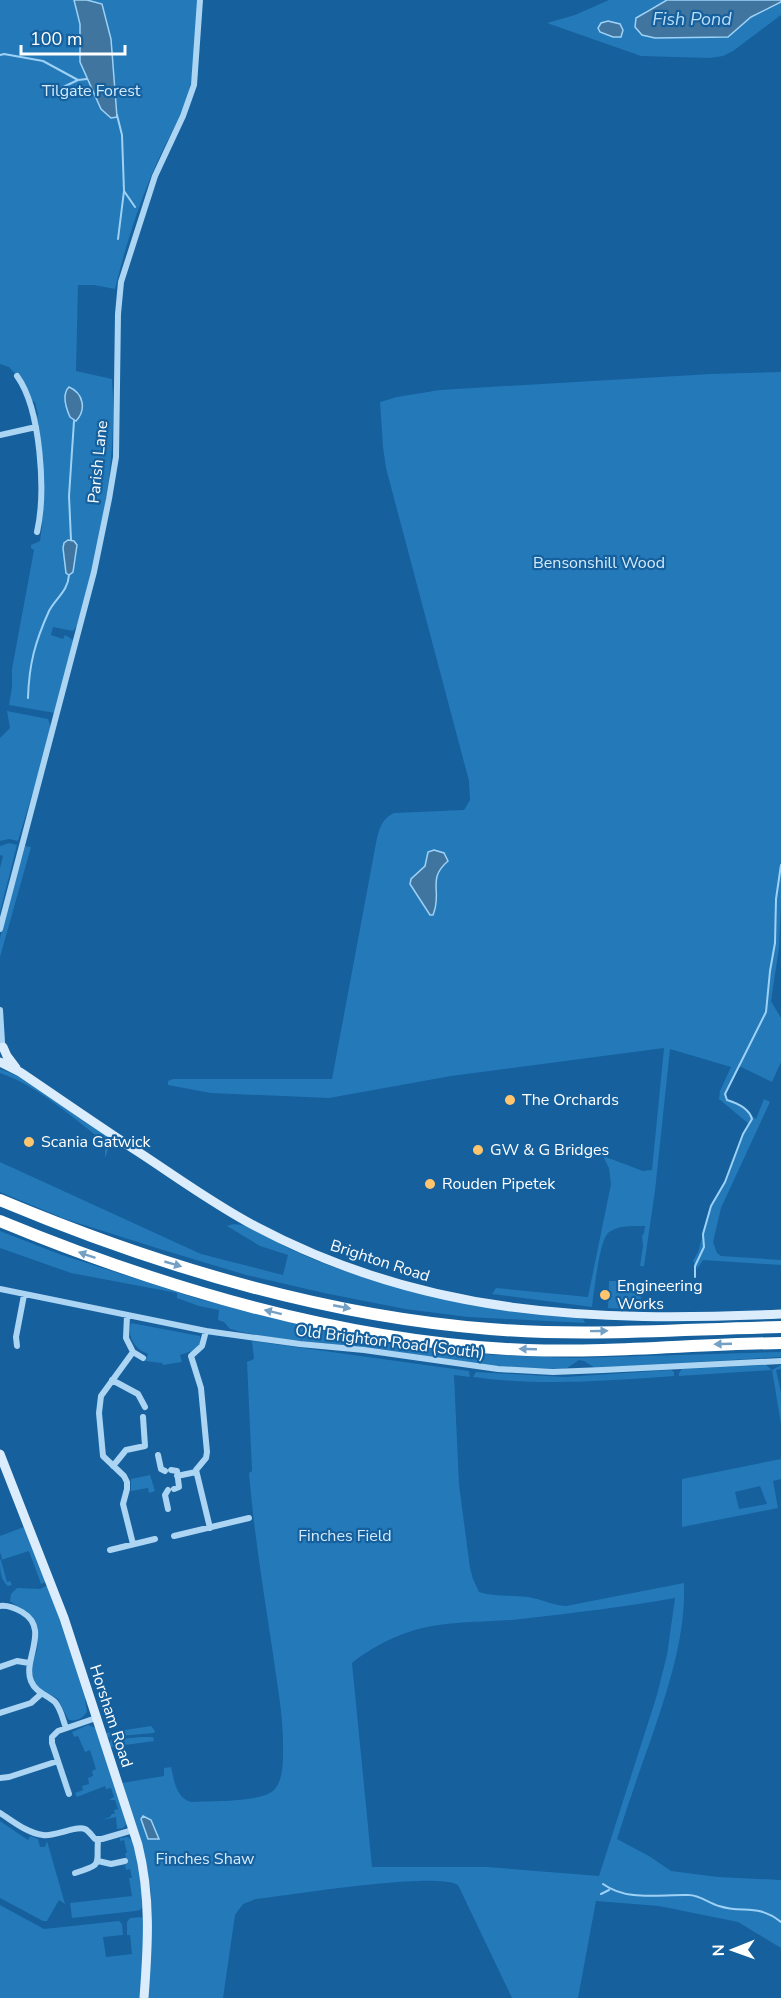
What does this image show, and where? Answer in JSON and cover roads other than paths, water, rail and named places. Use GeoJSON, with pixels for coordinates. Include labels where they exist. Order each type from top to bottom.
{"type":"FeatureCollection","features":[{"type":"Feature","properties":{"kind":"highway"},"geometry":{"type":"LineString","coordinates":[[0,1200],[68,1228],[194,1270],[326,1304],[412,1320],[538,1332],[781,1327]]}},
{"type":"Feature","properties":{"kind":"highway"},"geometry":{"type":"LineString","coordinates":[[0,1221],[89,1255],[241,1303],[320,1324],[409,1339],[538,1350],[781,1343]]}},
{"type":"Feature","properties":{"kind":"street","name":"Parish Lane"},"geometry":{"type":"LineString","coordinates":[[0,928],[91,583],[109,499],[116,446],[117,324],[121,282],[155,176],[187,108],[194,85],[200,0]]}},
{"type":"Feature","properties":{"kind":"street"},"geometry":{"type":"LineString","coordinates":[[17,376],[27,395],[36,427],[40,486],[37,532]]}},
{"type":"Feature","properties":{"kind":"street"},"geometry":{"type":"LineString","coordinates":[[0,435],[36,427]]}},
{"type":"Feature","properties":{"kind":"street"},"geometry":{"type":"LineString","coordinates":[[0,1012],[1,1046]]}},
{"type":"Feature","properties":{"kind":"street","name":"Brighton Road"},"geometry":{"type":"LineString","coordinates":[[1,1046],[20,1072]]}},
{"type":"Feature","properties":{"kind":"street","name":"Brighton Road"},"geometry":{"type":"LineString","coordinates":[[0,1062],[20,1072],[184,1183],[236,1215],[305,1251],[377,1278],[462,1300],[563,1314],[674,1318],[781,1314]]}},
{"type":"Feature","properties":{"kind":"street","name":"Old Brighton Road (South)"},"geometry":{"type":"LineString","coordinates":[[0,1289],[206,1331],[478,1367],[529,1371],[603,1370],[781,1360]]}},
{"type":"Feature","properties":{"kind":"street"},"geometry":{"type":"LineString","coordinates":[[17,1346],[16,1337],[24,1295]]}},
{"type":"Feature","properties":{"kind":"street"},"geometry":{"type":"LineString","coordinates":[[127,1316],[125,1334],[127,1342],[133,1352],[143,1358]]}},
{"type":"Feature","properties":{"kind":"street"},"geometry":{"type":"LineString","coordinates":[[184,1359],[202,1346],[206,1331]]}},
{"type":"Feature","properties":{"kind":"street"},"geometry":{"type":"LineString","coordinates":[[8,1336],[16,1337]]}},
{"type":"Feature","properties":{"kind":"street"},"geometry":{"type":"LineString","coordinates":[[133,1352],[101,1396],[99,1413],[103,1456],[124,1476],[127,1482],[123,1504],[133,1544]]}},
{"type":"Feature","properties":{"kind":"street"},"geometry":{"type":"LineString","coordinates":[[191,1356],[201,1388],[207,1452],[206,1458],[197,1466],[196,1472],[210,1528]]}},
{"type":"Feature","properties":{"kind":"street"},"geometry":{"type":"LineString","coordinates":[[112,1380],[138,1394],[145,1407]]}},
{"type":"Feature","properties":{"kind":"street"},"geometry":{"type":"LineString","coordinates":[[113,1466],[125,1451],[145,1446],[143,1417]]}},
{"type":"Feature","properties":{"kind":"street","name":"Horsham Road"},"geometry":{"type":"LineString","coordinates":[[0,1454],[51,1582],[134,1830],[148,1899],[144,1998]]}},
{"type":"Feature","properties":{"kind":"street"},"geometry":{"type":"LineString","coordinates":[[158,1455],[161,1469],[174,1473],[196,1472]]}},
{"type":"Feature","properties":{"kind":"street"},"geometry":{"type":"LineString","coordinates":[[168,1509],[165,1494],[179,1487],[174,1473]]}},
{"type":"Feature","properties":{"kind":"street"},"geometry":{"type":"LineString","coordinates":[[174,1536],[249,1518]]}},
{"type":"Feature","properties":{"kind":"street"},"geometry":{"type":"LineString","coordinates":[[110,1550],[155,1539]]}},
{"type":"Feature","properties":{"kind":"street"},"geometry":{"type":"LineString","coordinates":[[0,1606],[8,1606],[20,1611],[30,1620],[35,1639],[29,1663],[30,1680],[40,1694],[56,1705],[66,1728]]}},
{"type":"Feature","properties":{"kind":"street"},"geometry":{"type":"LineString","coordinates":[[0,1666],[17,1661],[29,1663]]}},
{"type":"Feature","properties":{"kind":"street"},"geometry":{"type":"LineString","coordinates":[[0,1713],[31,1703],[40,1694]]}},
{"type":"Feature","properties":{"kind":"street"},"geometry":{"type":"LineString","coordinates":[[69,1794],[52,1737],[56,1732],[96,1718]]}},
{"type":"Feature","properties":{"kind":"street"},"geometry":{"type":"LineString","coordinates":[[0,1778],[58,1761]]}},
{"type":"Feature","properties":{"kind":"street"},"geometry":{"type":"LineString","coordinates":[[0,1813],[37,1834],[56,1835],[82,1828],[88,1830],[98,1840],[98,1861],[92,1867],[75,1873]]}},
{"type":"Feature","properties":{"kind":"street"},"geometry":{"type":"LineString","coordinates":[[98,1840],[134,1830]]}},
{"type":"Feature","properties":{"kind":"street"},"geometry":{"type":"LineString","coordinates":[[98,1861],[109,1864],[125,1861]]}},
{"type":"Feature","properties":{"kind":"water"},"geometry":{"type":"Polygon","coordinates":[[[74,0],[87,0],[102,4],[111,39],[117,117],[111,118],[101,109],[80,62],[80,24],[74,0]]]}},
{"type":"Feature","properties":{"kind":"water","name":"Fish Pond"},"geometry":{"type":"Polygon","coordinates":[[[667,0],[781,0],[781,2],[751,17],[728,37],[655,38],[642,35],[635,27],[636,18],[667,0]]]}},
{"type":"Feature","properties":{"kind":"water"},"geometry":{"type":"Polygon","coordinates":[[[608,21],[620,24],[623,30],[621,37],[613,37],[600,32],[598,28],[601,23],[608,21]]]}},
{"type":"Feature","properties":{"kind":"water"},"geometry":{"type":"Polygon","coordinates":[[[69,387],[78,393],[82,402],[82,411],[76,421],[70,417],[66,405],[65,397],[69,387]]]}},
{"type":"Feature","properties":{"kind":"water"},"geometry":{"type":"Polygon","coordinates":[[[68,540],[74,541],[77,545],[73,572],[69,575],[66,573],[63,548],[64,543],[68,540]]]}},
{"type":"Feature","properties":{"kind":"water"},"geometry":{"type":"Polygon","coordinates":[[[434,850],[444,853],[448,861],[441,868],[436,880],[436,907],[433,915],[430,915],[410,884],[411,879],[425,866],[428,852],[434,850]]]}},
{"type":"Feature","properties":{"kind":"water"},"geometry":{"type":"Polygon","coordinates":[[[143,1816],[151,1820],[159,1839],[148,1839],[141,1819],[143,1816]]]}},
{"type":"Feature","properties":{"kind":"waterway"},"geometry":{"type":"LineString","coordinates":[[0,55],[43,61],[78,80],[87,79]]}},
{"type":"Feature","properties":{"kind":"waterway"},"geometry":{"type":"LineString","coordinates":[[59,89],[78,80]]}},
{"type":"Feature","properties":{"kind":"waterway"},"geometry":{"type":"LineString","coordinates":[[117,115],[122,135],[124,191],[135,207]]}},
{"type":"Feature","properties":{"kind":"waterway"},"geometry":{"type":"LineString","coordinates":[[118,239],[124,191]]}},
{"type":"Feature","properties":{"kind":"waterway"},"geometry":{"type":"LineString","coordinates":[[71,540],[69,496],[74,421]]}},
{"type":"Feature","properties":{"kind":"waterway"},"geometry":{"type":"LineString","coordinates":[[28,698],[31,664],[36,643],[49,611],[64,590],[69,575]]}},
{"type":"Feature","properties":{"kind":"waterway"},"geometry":{"type":"LineString","coordinates":[[695,1277],[695,1266],[704,1247],[703,1234],[711,1206],[725,1182],[743,1134],[752,1119],[739,1104],[727,1100],[725,1094],[766,1012],[775,943],[776,899],[781,865]]}},
{"type":"Feature","properties":{"kind":"waterway"},"geometry":{"type":"LineString","coordinates":[[603,1884],[613,1890],[634,1895],[693,1895],[715,1905],[765,1913],[781,1922]]}},
{"type":"Feature","properties":{"kind":"waterway"},"geometry":{"type":"LineString","coordinates":[[601,1894],[609,1890]]}},
{"type":"Feature","properties":{"kind":"place","name":"The Orchards"},"geometry":{"type":"Point","coordinates":[510,1100]}},
{"type":"Feature","properties":{"kind":"place","name":"Scania Gatwick"},"geometry":{"type":"Point","coordinates":[29,1142]}},
{"type":"Feature","properties":{"kind":"place","name":"GW & G Bridges"},"geometry":{"type":"Point","coordinates":[478,1150]}},
{"type":"Feature","properties":{"kind":"place","name":"Rouden Pipetek"},"geometry":{"type":"Point","coordinates":[430,1184]}},
{"type":"Feature","properties":{"kind":"place","name":"Engineering Works"},"geometry":{"type":"Point","coordinates":[605,1295]}},
{"type":"Feature","properties":{"kind":"park label","name":"Tilgate Forest"},"geometry":{"type":"Point","coordinates":[91,91]}},
{"type":"Feature","properties":{"kind":"park label","name":"Bensonshill Wood"},"geometry":{"type":"Point","coordinates":[599,563]}},
{"type":"Feature","properties":{"kind":"park label","name":"Finches Field"},"geometry":{"type":"Point","coordinates":[345,1536]}},
{"type":"Feature","properties":{"kind":"park label","name":"Finches Shaw"},"geometry":{"type":"Point","coordinates":[205,1859]}}]}
